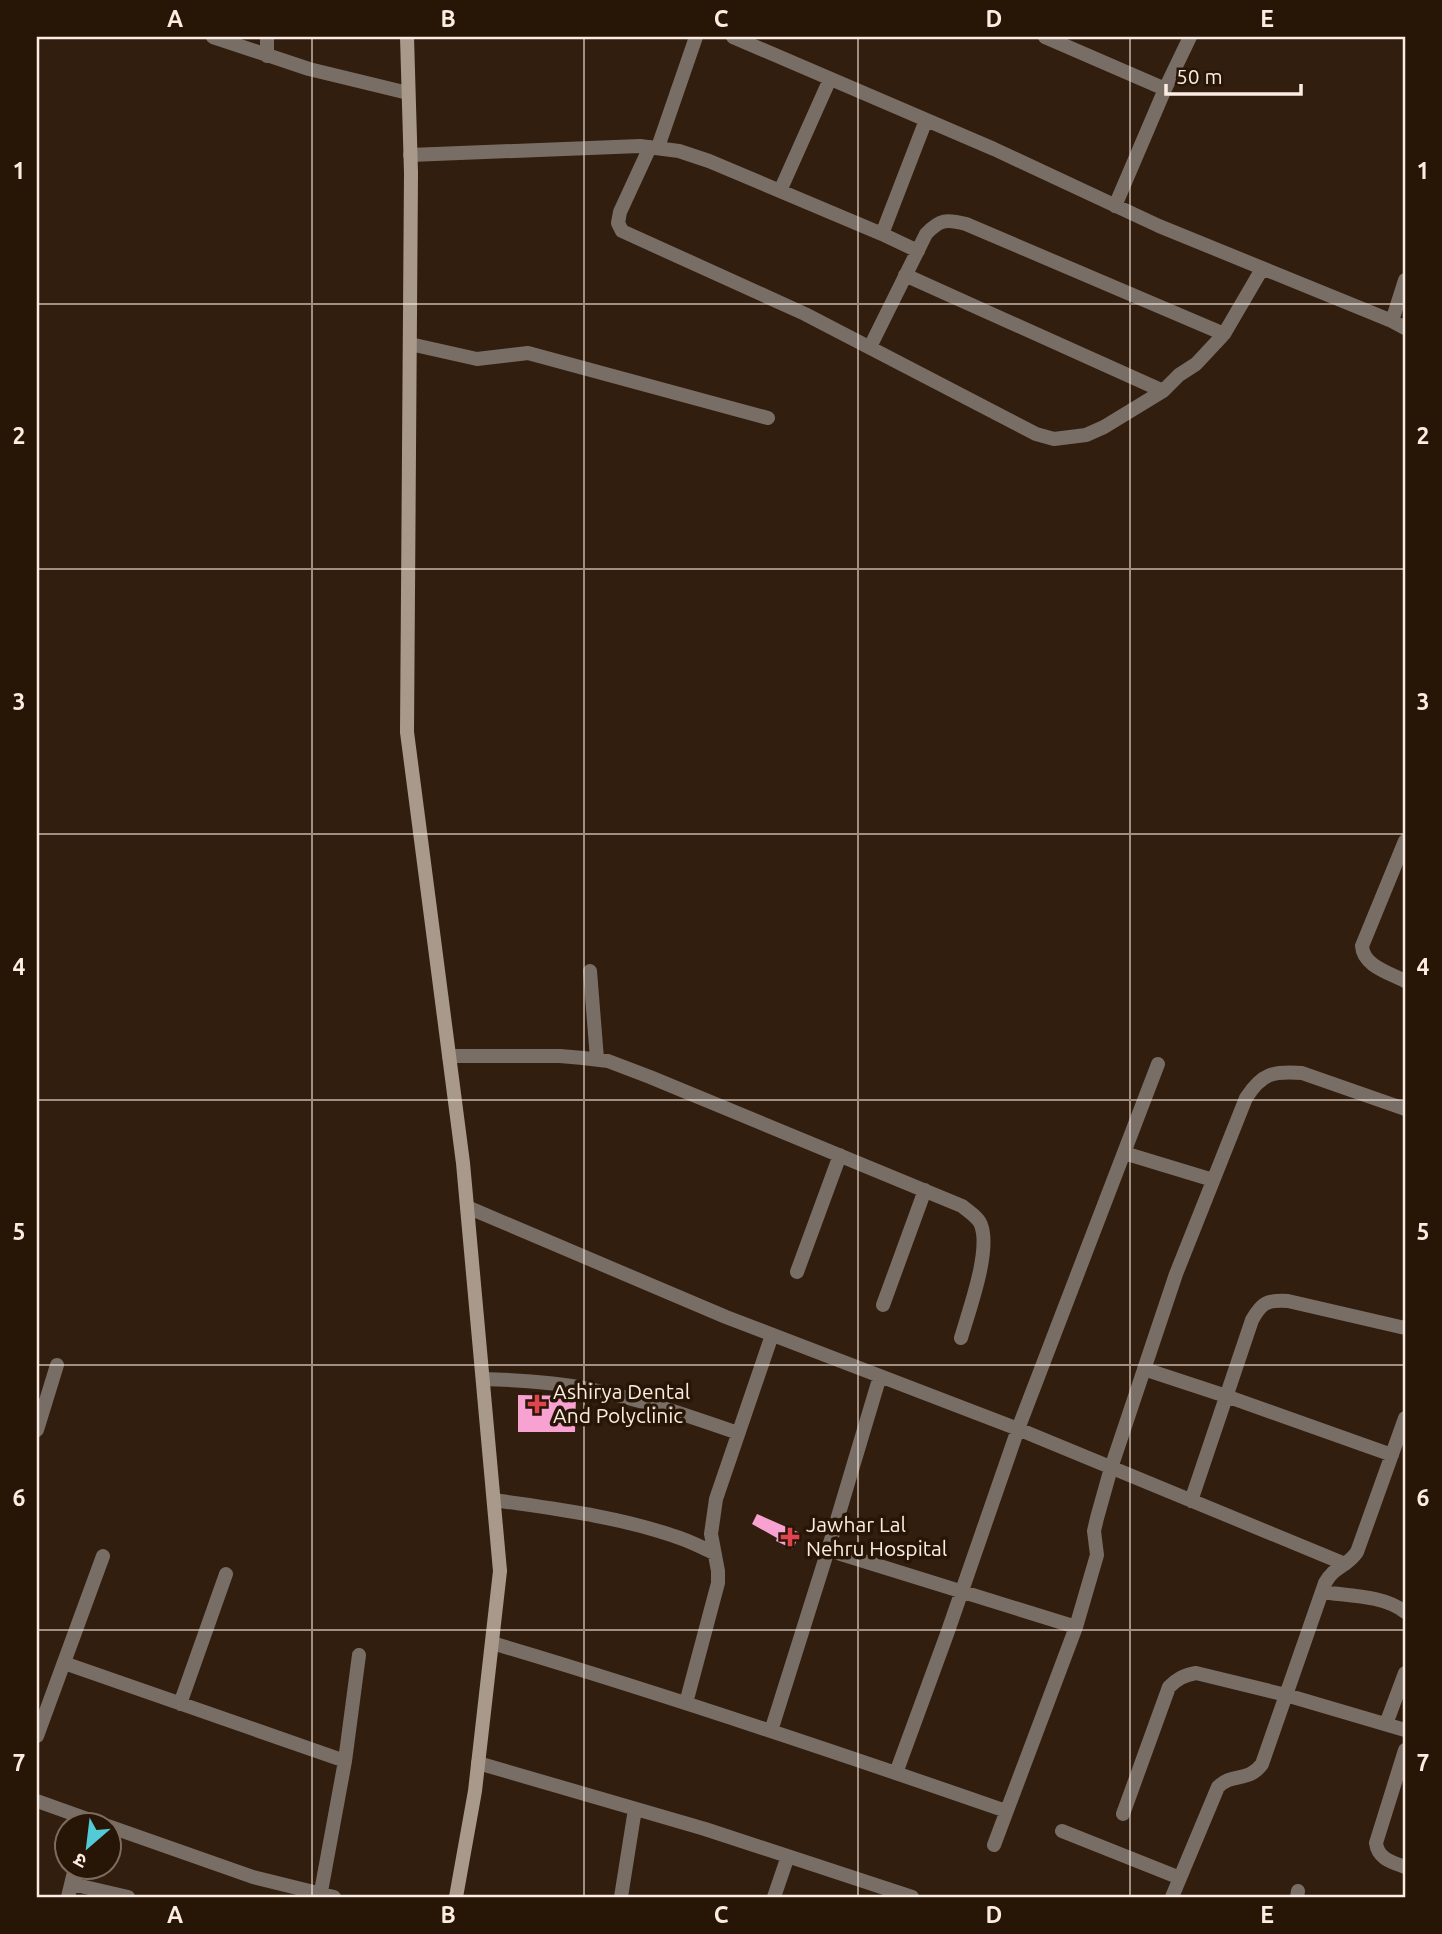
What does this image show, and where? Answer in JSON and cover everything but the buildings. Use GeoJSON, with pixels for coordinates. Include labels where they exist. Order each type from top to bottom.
{"type":"FeatureCollection","features":[{"type":"Feature","properties":{"kind":"street"},"geometry":{"type":"LineString","coordinates":[[213,37],[342,79],[408,93]]}},
{"type":"Feature","properties":{"kind":"street"},"geometry":{"type":"LineString","coordinates":[[267,37],[267,56]]}},
{"type":"Feature","properties":{"kind":"street"},"geometry":{"type":"LineString","coordinates":[[407,37],[410,155],[407,732],[467,1207],[500,1571],[478,1763],[456,1897]]}},
{"type":"Feature","properties":{"kind":"street"},"geometry":{"type":"LineString","coordinates":[[696,37],[654,147],[620,212],[618,223],[622,231],[805,314],[1036,434],[1054,439],[1086,435],[1163,391],[1179,375],[1196,364],[1224,334],[1262,269]]}},
{"type":"Feature","properties":{"kind":"street"},"geometry":{"type":"LineString","coordinates":[[733,37],[1262,269],[1405,328]]}},
{"type":"Feature","properties":{"kind":"street"},"geometry":{"type":"LineString","coordinates":[[1115,205],[1190,37]]}},
{"type":"Feature","properties":{"kind":"street"},"geometry":{"type":"LineString","coordinates":[[1054,38],[1165,89]]}},
{"type":"Feature","properties":{"kind":"street"},"geometry":{"type":"LineString","coordinates":[[780,191],[830,79]]}},
{"type":"Feature","properties":{"kind":"street"},"geometry":{"type":"LineString","coordinates":[[883,234],[926,120]]}},
{"type":"Feature","properties":{"kind":"street"},"geometry":{"type":"LineString","coordinates":[[410,155],[654,147],[679,151],[709,160],[918,251]]}},
{"type":"Feature","properties":{"kind":"street"},"geometry":{"type":"LineString","coordinates":[[870,347],[926,234],[934,225],[943,221],[954,221],[1224,334]]}},
{"type":"Feature","properties":{"kind":"street"},"geometry":{"type":"LineString","coordinates":[[905,275],[1163,391]]}},
{"type":"Feature","properties":{"kind":"street"},"geometry":{"type":"LineString","coordinates":[[1392,321],[1405,280]]}},
{"type":"Feature","properties":{"kind":"street"},"geometry":{"type":"LineString","coordinates":[[410,344],[477,359],[528,354],[768,418]]}},
{"type":"Feature","properties":{"kind":"street"},"geometry":{"type":"LineString","coordinates":[[1405,841],[1362,946],[1362,953],[1369,962],[1405,981]]}},
{"type":"Feature","properties":{"kind":"street"},"geometry":{"type":"LineString","coordinates":[[590,971],[597,1059]]}},
{"type":"Feature","properties":{"kind":"street"},"geometry":{"type":"LineString","coordinates":[[449,1056],[560,1056],[608,1061],[962,1206],[981,1222],[984,1237],[982,1258],[961,1338]]}},
{"type":"Feature","properties":{"kind":"street"},"geometry":{"type":"LineString","coordinates":[[897,1773],[1018,1429],[1158,1064]]}},
{"type":"Feature","properties":{"kind":"street"},"geometry":{"type":"LineString","coordinates":[[994,1845],[1076,1627],[1097,1555],[1094,1531],[1111,1468],[1176,1274],[1246,1098],[1255,1084],[1265,1076],[1285,1072],[1302,1073],[1405,1109]]}},
{"type":"Feature","properties":{"kind":"street"},"geometry":{"type":"LineString","coordinates":[[1124,1153],[1213,1180]]}},
{"type":"Feature","properties":{"kind":"street"},"geometry":{"type":"LineString","coordinates":[[797,1272],[840,1155]]}},
{"type":"Feature","properties":{"kind":"street"},"geometry":{"type":"LineString","coordinates":[[883,1305],[925,1190]]}},
{"type":"Feature","properties":{"kind":"street"},"geometry":{"type":"LineString","coordinates":[[467,1207],[726,1317],[1018,1429],[1345,1564]]}},
{"type":"Feature","properties":{"kind":"street"},"geometry":{"type":"LineString","coordinates":[[1191,1501],[1252,1320],[1266,1302],[1288,1301],[1405,1328]]}},
{"type":"Feature","properties":{"kind":"street"},"geometry":{"type":"LineString","coordinates":[[686,1703],[718,1583],[711,1534],[716,1499],[772,1335]]}},
{"type":"Feature","properties":{"kind":"street"},"geometry":{"type":"LineString","coordinates":[[37,1430],[57,1365]]}},
{"type":"Feature","properties":{"kind":"street"},"geometry":{"type":"LineString","coordinates":[[1144,1369],[1392,1455]]}},
{"type":"Feature","properties":{"kind":"street"},"geometry":{"type":"LineString","coordinates":[[771,1731],[880,1376]]}},
{"type":"Feature","properties":{"kind":"street"},"geometry":{"type":"LineString","coordinates":[[482,1379],[530,1380],[587,1388],[639,1400],[738,1433]]}},
{"type":"Feature","properties":{"kind":"street"},"geometry":{"type":"LineString","coordinates":[[1172,1897],[1218,1787],[1230,1778],[1250,1776],[1262,1764],[1322,1592],[1330,1573],[1352,1560],[1357,1552],[1405,1418]]}},
{"type":"Feature","properties":{"kind":"street"},"geometry":{"type":"LineString","coordinates":[[494,1500],[577,1512],[629,1523],[676,1536],[714,1553]]}},
{"type":"Feature","properties":{"kind":"street"},"geometry":{"type":"LineString","coordinates":[[828,1550],[1076,1627]]}},
{"type":"Feature","properties":{"kind":"street"},"geometry":{"type":"LineString","coordinates":[[37,1736],[103,1556]]}},
{"type":"Feature","properties":{"kind":"street"},"geometry":{"type":"LineString","coordinates":[[180,1704],[226,1574]]}},
{"type":"Feature","properties":{"kind":"street"},"geometry":{"type":"LineString","coordinates":[[1322,1592],[1381,1601],[1398,1606],[1405,1612]]}},
{"type":"Feature","properties":{"kind":"street"},"geometry":{"type":"LineString","coordinates":[[492,1643],[686,1703],[1006,1811]]}},
{"type":"Feature","properties":{"kind":"street"},"geometry":{"type":"LineString","coordinates":[[122,1831],[253,1877],[325,1896],[359,1655]]}},
{"type":"Feature","properties":{"kind":"street"},"geometry":{"type":"LineString","coordinates":[[64,1663],[345,1761]]}},
{"type":"Feature","properties":{"kind":"street"},"geometry":{"type":"LineString","coordinates":[[1123,1814],[1169,1688],[1176,1679],[1185,1675],[1196,1673],[1286,1695],[1405,1730]]}},
{"type":"Feature","properties":{"kind":"street"},"geometry":{"type":"LineString","coordinates":[[1386,1724],[1405,1674]]}},
{"type":"Feature","properties":{"kind":"street"},"geometry":{"type":"LineString","coordinates":[[1405,1750],[1376,1843],[1381,1855],[1405,1867]]}},
{"type":"Feature","properties":{"kind":"street"},"geometry":{"type":"LineString","coordinates":[[478,1763],[705,1829],[904,1896]]}},
{"type":"Feature","properties":{"kind":"street"},"geometry":{"type":"LineString","coordinates":[[37,1801],[62,1812]]}},
{"type":"Feature","properties":{"kind":"street"},"geometry":{"type":"LineString","coordinates":[[621,1897],[635,1809]]}},
{"type":"Feature","properties":{"kind":"street"},"geometry":{"type":"LineString","coordinates":[[1062,1831],[1180,1878]]}},
{"type":"Feature","properties":{"kind":"street"},"geometry":{"type":"LineString","coordinates":[[774,1897],[788,1856]]}},
{"type":"Feature","properties":{"kind":"street"},"geometry":{"type":"LineString","coordinates":[[70,1891],[128,1897]]}},
{"type":"Feature","properties":{"kind":"place","name":"Ashirya Dental And Polyclinic"},"geometry":{"type":"Point","coordinates":[537,1404]}},
{"type":"Feature","properties":{"kind":"place","name":"Jawhar Lal Nehru Hospital"},"geometry":{"type":"Point","coordinates":[790,1537]}}]}
